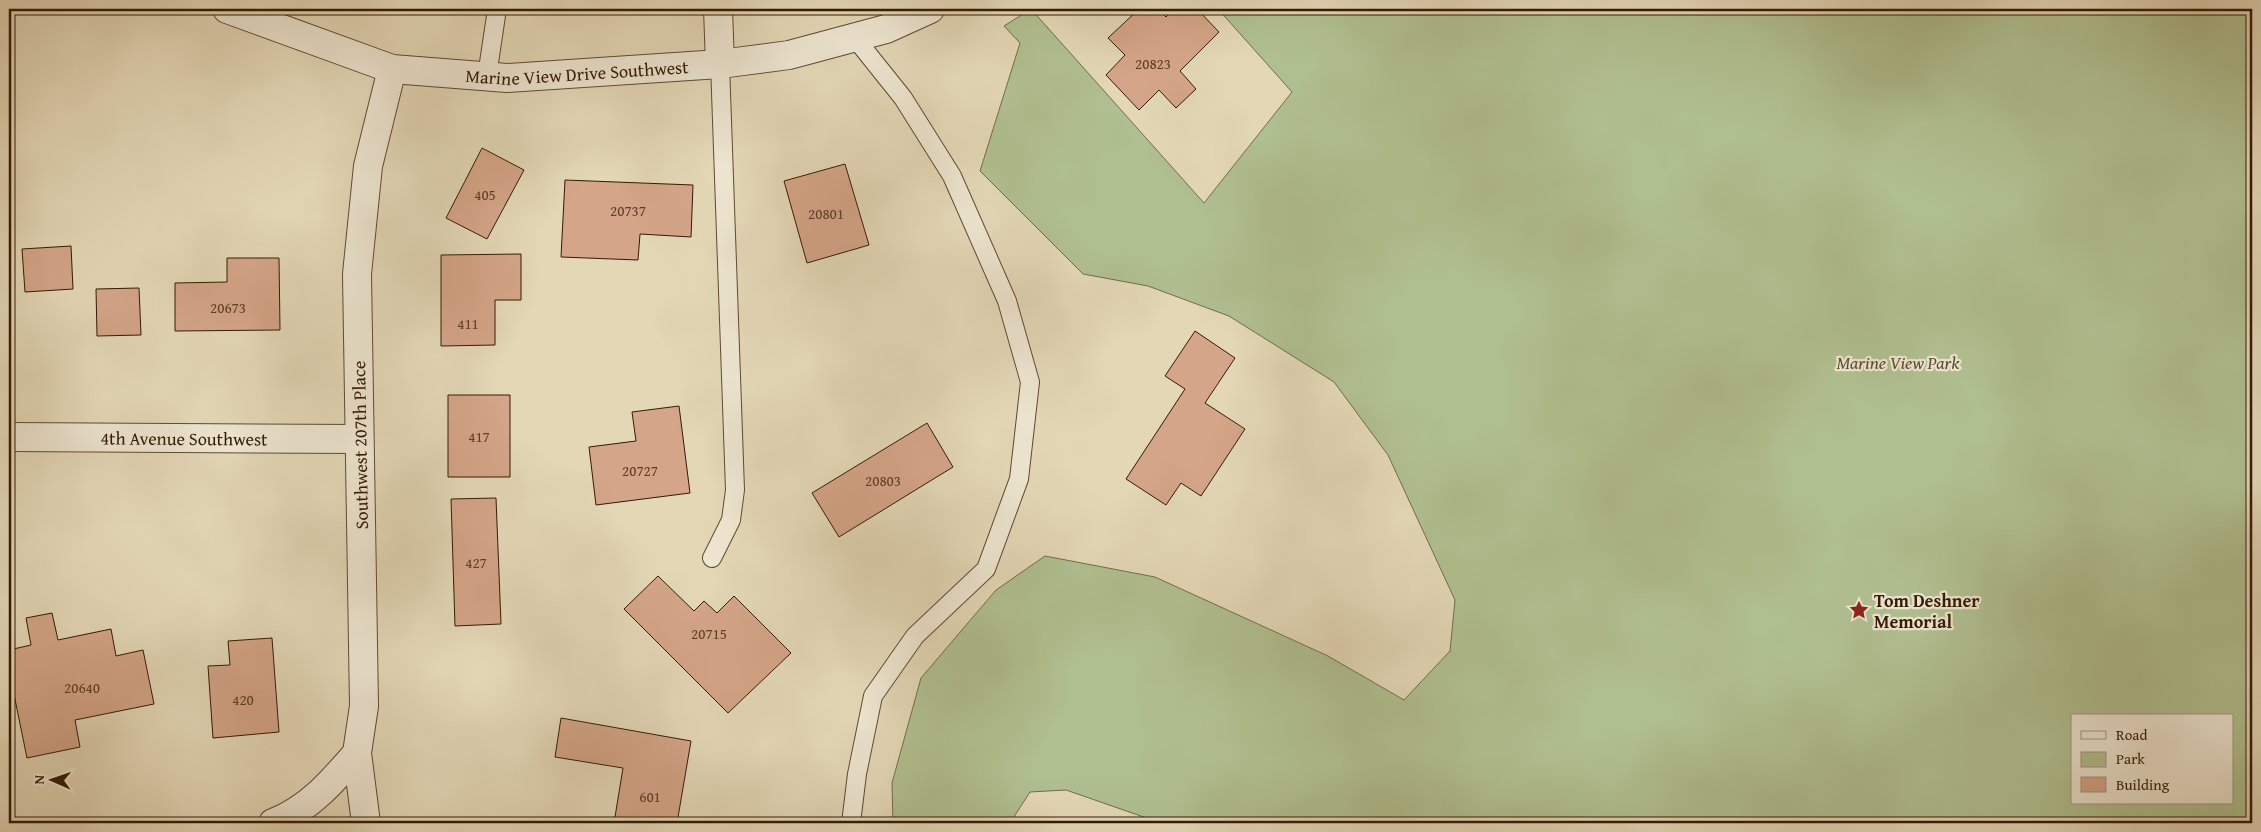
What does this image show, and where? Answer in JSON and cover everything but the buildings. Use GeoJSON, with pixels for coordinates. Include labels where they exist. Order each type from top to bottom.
{"type":"FeatureCollection","features":[{"type":"Feature","properties":{"kind":"street","name":"Marine View Drive Southwest"},"geometry":{"type":"LineString","coordinates":[[227,9],[392,69],[507,78],[720,64],[789,55],[886,29],[930,9]]}},
{"type":"Feature","properties":{"kind":"street"},"geometry":{"type":"LineString","coordinates":[[718,9],[720,64]]}},
{"type":"Feature","properties":{"kind":"street","name":"Southwest 207th Place"},"geometry":{"type":"LineString","coordinates":[[366,823],[357,753],[364,706],[357,274],[368,166],[392,69]]}},
{"type":"Feature","properties":{"kind":"street","name":"4th Avenue Southwest"},"geometry":{"type":"LineString","coordinates":[[9,436],[359,439]]}},
{"type":"Feature","properties":{"kind":"street"},"geometry":{"type":"LineString","coordinates":[[273,823],[290,816],[326,788],[357,753]]}},
{"type":"Feature","properties":{"kind":"lane"},"geometry":{"type":"LineString","coordinates":[[488,76],[497,9]]}},
{"type":"Feature","properties":{"kind":"lane"},"geometry":{"type":"LineString","coordinates":[[851,823],[857,774],[873,696],[915,636],[986,569],[1019,479],[1030,382],[1007,301],[952,176],[903,98],[855,38]]}},
{"type":"Feature","properties":{"kind":"lane"},"geometry":{"type":"LineString","coordinates":[[712,558],[731,520],[734,490],[720,64]]}},
{"type":"Feature","properties":{"kind":"green space","name":"Marine View Park"},"geometry":{"type":"Polygon","coordinates":[[[1031,9],[1204,203],[1292,92],[1218,9],[2252,9],[2252,823],[1161,823],[1066,790],[1030,792],[1010,823],[893,823],[892,783],[921,678],[996,590],[1045,556],[1155,577],[1328,656],[1404,700],[1450,651],[1455,600],[1388,455],[1334,382],[1229,316],[1148,286],[1083,274],[980,171],[1020,43],[1004,26],[1031,9]]]}},
{"type":"Feature","properties":{"kind":"place","name":"Tom Deshner Memorial"},"geometry":{"type":"Point","coordinates":[1859,610]}}]}
